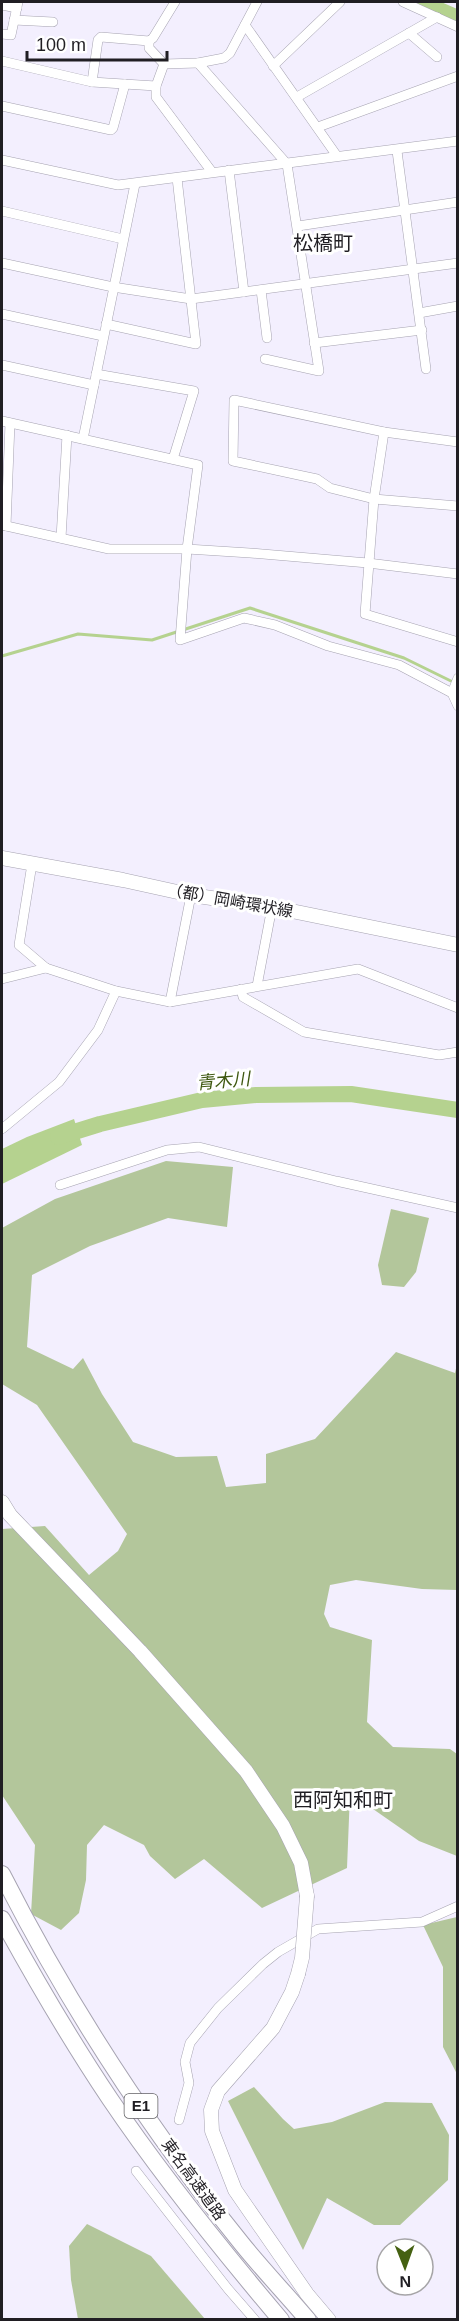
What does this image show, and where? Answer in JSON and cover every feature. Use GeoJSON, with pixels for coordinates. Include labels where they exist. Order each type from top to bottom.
{"type":"FeatureCollection","features":[{"type":"Feature","properties":{"kind":"highway","name":"東名高速道路"},"geometry":{"type":"LineString","coordinates":[[2,1874],[58,1978],[173,2153],[242,2245],[308,2319]]}},
{"type":"Feature","properties":{"kind":"highway","name":"東名高速道路"},"geometry":{"type":"LineString","coordinates":[[2,1919],[39,1988],[111,2100],[154,2160],[281,2319]]}},
{"type":"Feature","properties":{"kind":"street"},"geometry":{"type":"LineString","coordinates":[[92,82],[100,37],[149,41],[175,2]]}},
{"type":"Feature","properties":{"kind":"street"},"geometry":{"type":"LineString","coordinates":[[149,41],[149,48],[164,64],[198,63],[224,58],[230,53],[257,2]]}},
{"type":"Feature","properties":{"kind":"street"},"geometry":{"type":"LineString","coordinates":[[273,66],[340,2]]}},
{"type":"Feature","properties":{"kind":"street"},"geometry":{"type":"LineString","coordinates":[[403,2],[458,27]]}},
{"type":"Feature","properties":{"kind":"street"},"geometry":{"type":"LineString","coordinates":[[2,5],[17,5],[11,34],[2,34]]}},
{"type":"Feature","properties":{"kind":"street"},"geometry":{"type":"LineString","coordinates":[[297,97],[437,17]]}},
{"type":"Feature","properties":{"kind":"street"},"geometry":{"type":"LineString","coordinates":[[14,20],[54,22]]}},
{"type":"Feature","properties":{"kind":"street"},"geometry":{"type":"LineString","coordinates":[[245,25],[337,156]]}},
{"type":"Feature","properties":{"kind":"street"},"geometry":{"type":"LineString","coordinates":[[409,33],[437,57]]}},
{"type":"Feature","properties":{"kind":"street"},"geometry":{"type":"LineString","coordinates":[[2,61],[92,82],[156,86]]}},
{"type":"Feature","properties":{"kind":"street"},"geometry":{"type":"LineString","coordinates":[[198,63],[286,164],[298,226],[319,371],[265,359]]}},
{"type":"Feature","properties":{"kind":"street"},"geometry":{"type":"LineString","coordinates":[[164,64],[156,86],[156,97],[212,172]]}},
{"type":"Feature","properties":{"kind":"street"},"geometry":{"type":"LineString","coordinates":[[318,127],[458,76]]}},
{"type":"Feature","properties":{"kind":"street"},"geometry":{"type":"LineString","coordinates":[[2,106],[111,130],[125,84]]}},
{"type":"Feature","properties":{"kind":"street"},"geometry":{"type":"LineString","coordinates":[[2,160],[118,185],[337,156],[397,151],[458,141]]}},
{"type":"Feature","properties":{"kind":"street"},"geometry":{"type":"LineString","coordinates":[[397,151],[426,369]]}},
{"type":"Feature","properties":{"kind":"street"},"geometry":{"type":"LineString","coordinates":[[229,170],[244,292]]}},
{"type":"Feature","properties":{"kind":"street"},"geometry":{"type":"LineString","coordinates":[[106,324],[196,344],[177,178]]}},
{"type":"Feature","properties":{"kind":"street"},"geometry":{"type":"LineString","coordinates":[[83,440],[135,184]]}},
{"type":"Feature","properties":{"kind":"street"},"geometry":{"type":"LineString","coordinates":[[298,226],[458,202]]}},
{"type":"Feature","properties":{"kind":"street"},"geometry":{"type":"LineString","coordinates":[[2,211],[123,239]]}},
{"type":"Feature","properties":{"kind":"street"},"geometry":{"type":"LineString","coordinates":[[2,263],[113,287],[191,299],[458,263]]}},
{"type":"Feature","properties":{"kind":"street"},"geometry":{"type":"LineString","coordinates":[[261,290],[267,338]]}},
{"type":"Feature","properties":{"kind":"street"},"geometry":{"type":"LineString","coordinates":[[419,313],[458,306]]}},
{"type":"Feature","properties":{"kind":"street"},"geometry":{"type":"LineString","coordinates":[[2,314],[103,336]]}},
{"type":"Feature","properties":{"kind":"street"},"geometry":{"type":"LineString","coordinates":[[314,343],[422,330]]}},
{"type":"Feature","properties":{"kind":"street"},"geometry":{"type":"LineString","coordinates":[[2,365],[94,385]]}},
{"type":"Feature","properties":{"kind":"street"},"geometry":{"type":"LineString","coordinates":[[96,374],[194,391],[173,459]]}},
{"type":"Feature","properties":{"kind":"street"},"geometry":{"type":"LineString","coordinates":[[458,442],[384,432],[234,400],[232,461],[317,479],[330,488],[374,499],[458,506]]}},
{"type":"Feature","properties":{"kind":"street"},"geometry":{"type":"LineString","coordinates":[[458,574],[368,563],[187,549],[109,549],[4,526],[6,422],[198,465],[187,549],[180,640],[244,618],[274,625],[328,646],[399,665],[452,693],[458,706]]}},
{"type":"Feature","properties":{"kind":"street"},"geometry":{"type":"LineString","coordinates":[[384,432],[374,499],[365,614],[458,642]]}},
{"type":"Feature","properties":{"kind":"street"},"geometry":{"type":"LineString","coordinates":[[61,538],[67,435]]}},
{"type":"Feature","properties":{"kind":"street"},"geometry":{"type":"LineString","coordinates":[[452,693],[458,678]]}},
{"type":"Feature","properties":{"kind":"street","name":"（都）岡崎環状線"},"geometry":{"type":"LineString","coordinates":[[2,858],[458,945]]}},
{"type":"Feature","properties":{"kind":"street"},"geometry":{"type":"LineString","coordinates":[[32,864],[19,945],[46,968],[116,991],[170,1002],[358,969],[458,1008]]}},
{"type":"Feature","properties":{"kind":"street"},"geometry":{"type":"LineString","coordinates":[[170,1002],[191,895]]}},
{"type":"Feature","properties":{"kind":"street"},"geometry":{"type":"LineString","coordinates":[[257,986],[272,908]]}},
{"type":"Feature","properties":{"kind":"street"},"geometry":{"type":"LineString","coordinates":[[2,979],[46,968]]}},
{"type":"Feature","properties":{"kind":"street"},"geometry":{"type":"LineString","coordinates":[[241,989],[243,997],[304,1032],[439,1055],[458,1052]]}},
{"type":"Feature","properties":{"kind":"street"},"geometry":{"type":"LineString","coordinates":[[2,1129],[59,1082],[98,1030],[116,991]]}},
{"type":"Feature","properties":{"kind":"street"},"geometry":{"type":"LineString","coordinates":[[60,1185],[167,1150],[199,1147],[458,1208]]}},
{"type":"Feature","properties":{"kind":"street"},"geometry":{"type":"LineString","coordinates":[[2,1502],[10,1515],[140,1652],[246,1771],[284,1826],[301,1863],[307,1896],[302,1958],[298,1974],[292,1992],[273,2028],[218,2091],[211,2110],[212,2131],[235,2190],[307,2294],[329,2319]]}},
{"type":"Feature","properties":{"kind":"street"},"geometry":{"type":"LineString","coordinates":[[179,2120],[189,2083],[185,2062],[190,2043],[218,2008],[278,1952],[318,1929],[422,1922],[458,1906]]}},
{"type":"Feature","properties":{"kind":"street"},"geometry":{"type":"LineString","coordinates":[[136,2171],[228,2289],[255,2319]]}},
{"type":"Feature","properties":{"kind":"shaded area"},"geometry":{"type":"Polygon","coordinates":[[[74,1119],[82,1145],[2,1184],[2,1149],[74,1119]]]}},
{"type":"Feature","properties":{"kind":"shaded area"},"geometry":{"type":"Polygon","coordinates":[[[166,1161],[233,1167],[227,1227],[168,1218],[90,1246],[32,1275],[27,1347],[73,1369],[83,1358],[102,1394],[133,1442],[176,1457],[217,1456],[226,1487],[266,1483],[266,1454],[315,1439],[396,1352],[455,1373],[457,1364],[457,1590],[422,1589],[356,1580],[330,1585],[324,1614],[330,1627],[372,1640],[367,1722],[393,1747],[450,1749],[457,1754],[457,1856],[419,1841],[350,1793],[347,1868],[262,1908],[204,1859],[175,1879],[150,1856],[144,1845],[104,1825],[87,1845],[86,1880],[79,1913],[61,1930],[31,1914],[35,1845],[2,1795],[2,1529],[45,1526],[89,1575],[118,1551],[127,1534],[37,1405],[2,1384],[2,1228],[55,1199],[166,1161]]]}},
{"type":"Feature","properties":{"kind":"shaded area"},"geometry":{"type":"Polygon","coordinates":[[[391,1209],[429,1218],[416,1272],[404,1287],[382,1285],[378,1265],[391,1209]]]}},
{"type":"Feature","properties":{"kind":"shaded area"},"geometry":{"type":"Polygon","coordinates":[[[457,1917],[457,2074],[443,2047],[443,1967],[423,1925],[457,1917]]]}},
{"type":"Feature","properties":{"kind":"shaded area"},"geometry":{"type":"Polygon","coordinates":[[[254,2087],[294,2129],[332,2122],[385,2102],[432,2103],[449,2135],[448,2180],[400,2225],[374,2225],[327,2198],[303,2250],[228,2101],[254,2087]]]}},
{"type":"Feature","properties":{"kind":"shaded area"},"geometry":{"type":"Polygon","coordinates":[[[87,2224],[151,2256],[205,2319],[78,2319],[71,2280],[69,2246],[87,2224]]]}},
{"type":"Feature","properties":{"kind":"waterway"},"geometry":{"type":"LineString","coordinates":[[421,2],[458,18]]}},
{"type":"Feature","properties":{"kind":"waterway"},"geometry":{"type":"LineString","coordinates":[[2,656],[78,634],[152,640],[250,608],[404,658],[455,683]]}},
{"type":"Feature","properties":{"kind":"waterway","name":"青木川"},"geometry":{"type":"LineString","coordinates":[[58,1137],[100,1124],[202,1100],[256,1095],[351,1094],[458,1110]]}},
{"type":"Feature","properties":{"kind":"district","name":"松橋町"},"geometry":{"type":"Point","coordinates":[323,243]}},
{"type":"Feature","properties":{"kind":"district","name":"西阿知和町"},"geometry":{"type":"Point","coordinates":[343,1800]}}]}
